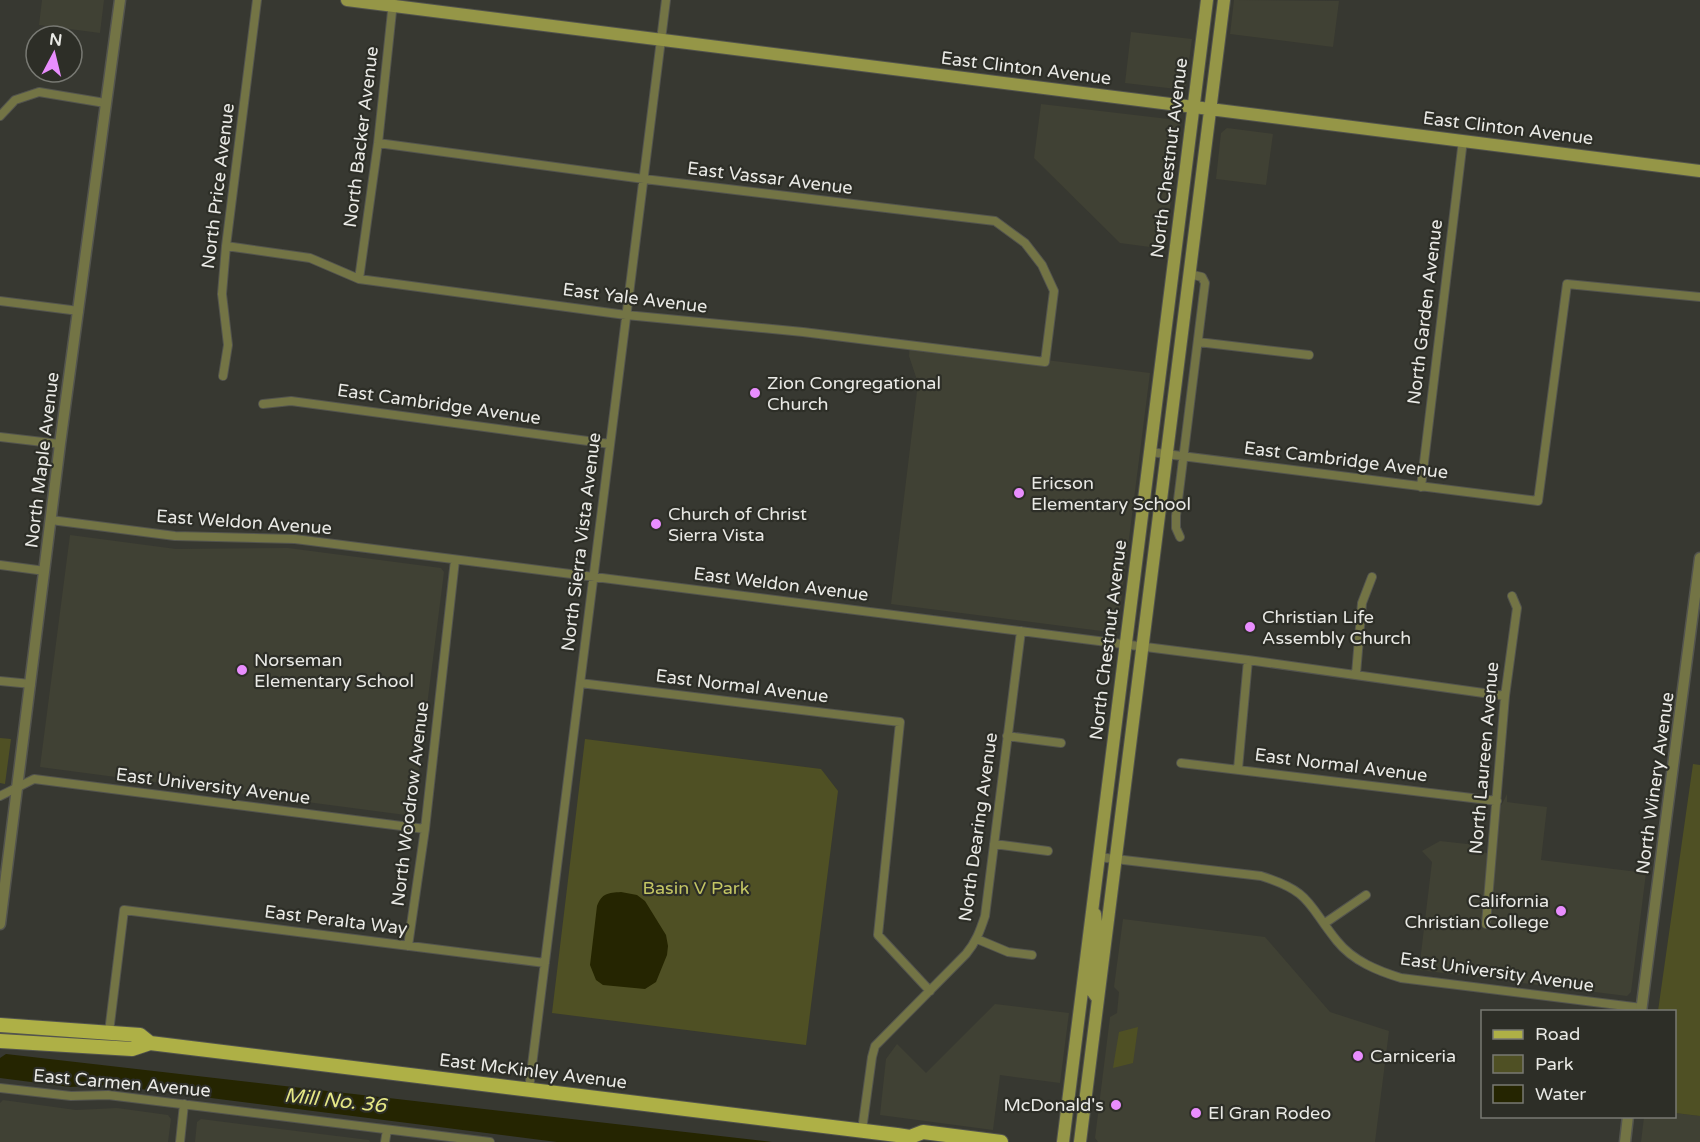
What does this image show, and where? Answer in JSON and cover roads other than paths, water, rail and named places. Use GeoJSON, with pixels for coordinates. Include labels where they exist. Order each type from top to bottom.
{"type":"FeatureCollection","features":[{"type":"Feature","properties":{"kind":"main road","name":"East Clinton Avenue"},"geometry":{"type":"LineString","coordinates":[[347,0],[393,3],[661,40],[1700,171]]}},
{"type":"Feature","properties":{"kind":"main road","name":"North Chestnut Avenue"},"geometry":{"type":"LineString","coordinates":[[1063,1142],[1207,0]]}},
{"type":"Feature","properties":{"kind":"main road","name":"North Chestnut Avenue"},"geometry":{"type":"LineString","coordinates":[[1080,1142],[1224,0]]}},
{"type":"Feature","properties":{"kind":"main road"},"geometry":{"type":"LineString","coordinates":[[1093,895],[1097,932],[1091,984],[1092,992],[1098,1000]]}},
{"type":"Feature","properties":{"kind":"main road","name":"East McKinley Avenue"},"geometry":{"type":"LineString","coordinates":[[0,1025],[140,1035],[150,1043]]}},
{"type":"Feature","properties":{"kind":"main road","name":"East McKinley Avenue"},"geometry":{"type":"LineString","coordinates":[[0,1041],[132,1049],[150,1043],[862,1130],[913,1139],[923,1132],[1001,1142]]}},
{"type":"Feature","properties":{"kind":"street","name":"North Maple Avenue"},"geometry":{"type":"LineString","coordinates":[[0,924],[60,444],[120,0]]}},
{"type":"Feature","properties":{"kind":"street","name":"North Price Avenue"},"geometry":{"type":"LineString","coordinates":[[223,376],[228,354],[222,294],[226,246],[257,0]]}},
{"type":"Feature","properties":{"kind":"street","name":"North Sierra Vista Avenue"},"geometry":{"type":"LineString","coordinates":[[529,1089],[666,0]]}},
{"type":"Feature","properties":{"kind":"street","name":"North Backer Avenue"},"geometry":{"type":"LineString","coordinates":[[359,279],[378,143],[393,3]]}},
{"type":"Feature","properties":{"kind":"street"},"geometry":{"type":"LineString","coordinates":[[0,116],[15,100],[39,92],[105,103]]}},
{"type":"Feature","properties":{"kind":"street","name":"North Garden Avenue"},"geometry":{"type":"LineString","coordinates":[[1421,487],[1463,140]]}},
{"type":"Feature","properties":{"kind":"street","name":"East Vassar Avenue"},"geometry":{"type":"LineString","coordinates":[[378,143],[644,179],[995,221],[1025,243],[1042,265],[1054,291],[1046,362]]}},
{"type":"Feature","properties":{"kind":"street","name":"East Yale Avenue"},"geometry":{"type":"LineString","coordinates":[[226,246],[310,258],[359,279],[626,315],[803,332],[1046,362]]}},
{"type":"Feature","properties":{"kind":"street","name":"North Chestnut Avenue"},"geometry":{"type":"LineString","coordinates":[[1180,537],[1177,533],[1176,522],[1204,281],[1199,276],[1189,274]]}},
{"type":"Feature","properties":{"kind":"street","name":"East Cambridge Avenue"},"geometry":{"type":"LineString","coordinates":[[1150,452],[1538,501],[1567,284],[1700,297]]}},
{"type":"Feature","properties":{"kind":"street"},"geometry":{"type":"LineString","coordinates":[[0,301],[79,311]]}},
{"type":"Feature","properties":{"kind":"street"},"geometry":{"type":"LineString","coordinates":[[1198,342],[1309,355]]}},
{"type":"Feature","properties":{"kind":"street","name":"East Cambridge Avenue"},"geometry":{"type":"LineString","coordinates":[[263,404],[291,401],[610,444]]}},
{"type":"Feature","properties":{"kind":"street"},"geometry":{"type":"LineString","coordinates":[[0,437],[60,444]]}},
{"type":"Feature","properties":{"kind":"street","name":"East Weldon Avenue"},"geometry":{"type":"LineString","coordinates":[[51,520],[175,536],[295,538],[1356,674],[1505,696]]}},
{"type":"Feature","properties":{"kind":"street","name":"North Winery Avenue"},"geometry":{"type":"LineString","coordinates":[[1642,1010],[1700,558]]}},
{"type":"Feature","properties":{"kind":"street","name":"North Woodrow Avenue"},"geometry":{"type":"LineString","coordinates":[[408,946],[425,829],[455,560]]}},
{"type":"Feature","properties":{"kind":"street"},"geometry":{"type":"LineString","coordinates":[[0,565],[45,571]]}},
{"type":"Feature","properties":{"kind":"street"},"geometry":{"type":"LineString","coordinates":[[1356,674],[1362,603],[1372,577]]}},
{"type":"Feature","properties":{"kind":"street","name":"North Laureen Avenue"},"geometry":{"type":"LineString","coordinates":[[1486,924],[1505,696],[1517,608],[1512,596]]}},
{"type":"Feature","properties":{"kind":"street","name":"North Dearing Avenue"},"geometry":{"type":"LineString","coordinates":[[862,1130],[875,1046],[966,954],[977,939],[985,916],[1021,631]]}},
{"type":"Feature","properties":{"kind":"street"},"geometry":{"type":"LineString","coordinates":[[1238,769],[1248,660]]}},
{"type":"Feature","properties":{"kind":"street"},"geometry":{"type":"LineString","coordinates":[[0,681],[31,684]]}},
{"type":"Feature","properties":{"kind":"street","name":"East Normal Avenue"},"geometry":{"type":"LineString","coordinates":[[580,682],[900,722],[878,935],[930,991]]}},
{"type":"Feature","properties":{"kind":"street"},"geometry":{"type":"LineString","coordinates":[[1007,736],[1061,743]]}},
{"type":"Feature","properties":{"kind":"street","name":"East Normal Avenue"},"geometry":{"type":"LineString","coordinates":[[1181,763],[1497,801]]}},
{"type":"Feature","properties":{"kind":"street","name":"East University Avenue"},"geometry":{"type":"LineString","coordinates":[[0,796],[34,779],[425,829]]}},
{"type":"Feature","properties":{"kind":"street"},"geometry":{"type":"LineString","coordinates":[[994,844],[1048,851]]}},
{"type":"Feature","properties":{"kind":"street","name":"East University Avenue"},"geometry":{"type":"LineString","coordinates":[[1098,857],[1261,876],[1283,883],[1312,904],[1338,942],[1349,953],[1367,965],[1401,978],[1642,1010]]}},
{"type":"Feature","properties":{"kind":"street"},"geometry":{"type":"LineString","coordinates":[[1325,922],[1366,894]]}},
{"type":"Feature","properties":{"kind":"street","name":"East Peralta Way"},"geometry":{"type":"LineString","coordinates":[[109,1032],[124,910],[545,963]]}},
{"type":"Feature","properties":{"kind":"street"},"geometry":{"type":"LineString","coordinates":[[977,939],[1008,952],[1032,955]]}},
{"type":"Feature","properties":{"kind":"street","name":"East Carmen Avenue"},"geometry":{"type":"LineString","coordinates":[[0,1088],[71,1096],[108,1095],[490,1142]]}},
{"type":"Feature","properties":{"kind":"street"},"geometry":{"type":"LineString","coordinates":[[180,1142],[184,1104]]}},
{"type":"Feature","properties":{"kind":"street"},"geometry":{"type":"LineString","coordinates":[[1625,1142],[1628,1118]]}},
{"type":"Feature","properties":{"kind":"street"},"geometry":{"type":"LineString","coordinates":[[385,1142],[387,1130]]}},
{"type":"Feature","properties":{"kind":"water"},"geometry":{"type":"Polygon","coordinates":[[[621,892],[637,895],[645,901],[666,935],[667,955],[656,982],[645,989],[603,985],[596,980],[590,965],[597,906],[606,894],[621,892]]]}},
{"type":"Feature","properties":{"kind":"water","name":"Mill No. 36"},"geometry":{"type":"Polygon","coordinates":[[[6,1054],[772,1142],[557,1142],[109,1085],[70,1087],[0,1078],[0,1058],[6,1054]]]}},
{"type":"Feature","properties":{"kind":"place","name":"Zion Congregational Church"},"geometry":{"type":"Point","coordinates":[755,393]}},
{"type":"Feature","properties":{"kind":"place","name":"Ericson Elementary School"},"geometry":{"type":"Point","coordinates":[1019,493]}},
{"type":"Feature","properties":{"kind":"place","name":"Church of Christ Sierra Vista"},"geometry":{"type":"Point","coordinates":[656,524]}},
{"type":"Feature","properties":{"kind":"place","name":"Christian Life Assembly Church"},"geometry":{"type":"Point","coordinates":[1250,627]}},
{"type":"Feature","properties":{"kind":"place","name":"Norseman Elementary School"},"geometry":{"type":"Point","coordinates":[242,670]}},
{"type":"Feature","properties":{"kind":"place","name":"California Christian College"},"geometry":{"type":"Point","coordinates":[1561,911]}},
{"type":"Feature","properties":{"kind":"place","name":"Carniceria"},"geometry":{"type":"Point","coordinates":[1358,1056]}},
{"type":"Feature","properties":{"kind":"place","name":"McDonald's"},"geometry":{"type":"Point","coordinates":[1116,1105]}},
{"type":"Feature","properties":{"kind":"place","name":"El Gran Rodeo"},"geometry":{"type":"Point","coordinates":[1196,1113]}},
{"type":"Feature","properties":{"kind":"park label","name":"Basin V Park"},"geometry":{"type":"Point","coordinates":[696,888]}}]}
